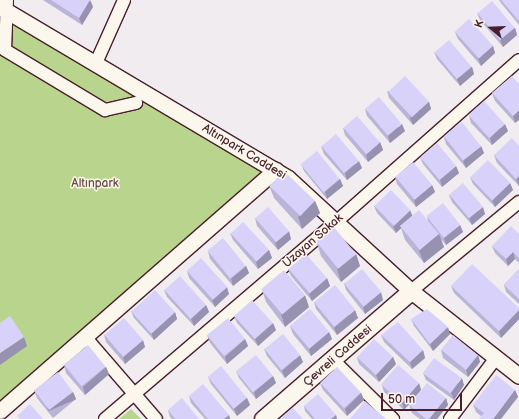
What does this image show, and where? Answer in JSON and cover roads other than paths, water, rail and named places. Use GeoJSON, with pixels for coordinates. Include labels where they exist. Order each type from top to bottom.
{"type":"FeatureCollection","features":[{"type":"Feature","properties":{"kind":"main road","name":"Çevreli Caddesi"},"geometry":{"type":"LineString","coordinates":[[264,419],[334,361],[411,292]]}},
{"type":"Feature","properties":{"kind":"street"},"geometry":{"type":"LineString","coordinates":[[96,63],[124,0]]}},
{"type":"Feature","properties":{"kind":"street"},"geometry":{"type":"LineString","coordinates":[[4,6],[5,50],[105,110],[136,103]]}},
{"type":"Feature","properties":{"kind":"street","name":"Altınpark Caddesi"},"geometry":{"type":"LineString","coordinates":[[4,6],[288,178],[411,292],[495,359],[519,376]]}},
{"type":"Feature","properties":{"kind":"street","name":"Uzayan Sokak"},"geometry":{"type":"LineString","coordinates":[[105,419],[336,222],[519,60]]}},
{"type":"Feature","properties":{"kind":"street"},"geometry":{"type":"LineString","coordinates":[[0,411],[86,338],[275,170]]}},
{"type":"Feature","properties":{"kind":"street"},"geometry":{"type":"LineString","coordinates":[[411,292],[519,202]]}},
{"type":"Feature","properties":{"kind":"street"},"geometry":{"type":"LineString","coordinates":[[86,338],[156,419]]}},
{"type":"Feature","properties":{"kind":"street"},"geometry":{"type":"LineString","coordinates":[[450,419],[495,359]]}},
{"type":"Feature","properties":{"kind":"street"},"geometry":{"type":"LineString","coordinates":[[334,361],[393,419]]}},
{"type":"Feature","properties":{"kind":"park label","name":"Altınpark"},"geometry":{"type":"Point","coordinates":[95,184]}}]}
